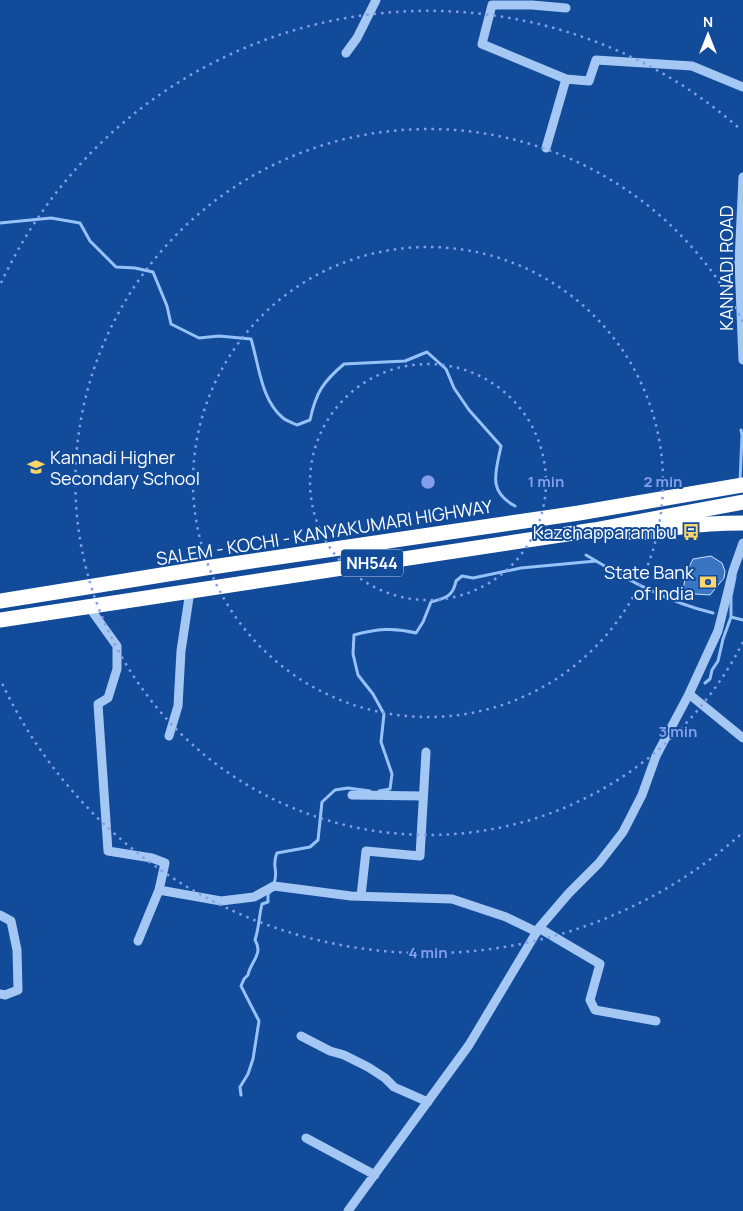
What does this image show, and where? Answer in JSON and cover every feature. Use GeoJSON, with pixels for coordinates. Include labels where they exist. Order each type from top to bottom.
{"type":"FeatureCollection","features":[{"type":"Feature","properties":{"kind":"highway","name":"SALEM - KOCHI - KANYAKUMARI HIGHWAY"},"geometry":{"type":"LineString","coordinates":[[0,601],[743,485]]}},
{"type":"Feature","properties":{"kind":"highway","name":"SALEM - KOCHI - KANYAKUMARI HIGHWAY"},"geometry":{"type":"LineString","coordinates":[[0,620],[612,527],[743,502]]}},
{"type":"Feature","properties":{"kind":"highway"},"geometry":{"type":"LineString","coordinates":[[612,527],[627,532],[709,524],[743,523]]}},
{"type":"Feature","properties":{"kind":"street"},"geometry":{"type":"LineString","coordinates":[[346,53],[357,38],[376,0]]}},
{"type":"Feature","properties":{"kind":"street"},"geometry":{"type":"LineString","coordinates":[[566,8],[532,5],[492,5],[482,44],[566,79],[588,81],[596,60],[692,66],[743,86]]}},
{"type":"Feature","properties":{"kind":"street"},"geometry":{"type":"LineString","coordinates":[[546,148],[566,79]]}},
{"type":"Feature","properties":{"kind":"street","name":"KANNADI ROAD"},"geometry":{"type":"LineString","coordinates":[[743,177],[738,262],[743,360]]}},
{"type":"Feature","properties":{"kind":"street"},"geometry":{"type":"LineString","coordinates":[[348,1211],[469,1045],[538,930],[569,893],[599,863],[623,832],[642,795],[656,756],[689,694],[718,631],[733,571],[743,543]]}},
{"type":"Feature","properties":{"kind":"street"},"geometry":{"type":"LineString","coordinates":[[169,736],[178,706],[181,651],[190,591]]}},
{"type":"Feature","properties":{"kind":"street"},"geometry":{"type":"LineString","coordinates":[[89,607],[117,646],[117,669],[108,698],[98,704],[108,852],[152,858],[165,862],[159,890],[138,941]]}},
{"type":"Feature","properties":{"kind":"street"},"geometry":{"type":"LineString","coordinates":[[689,694],[743,738]]}},
{"type":"Feature","properties":{"kind":"street"},"geometry":{"type":"LineString","coordinates":[[361,896],[366,851],[420,856],[426,752]]}},
{"type":"Feature","properties":{"kind":"street"},"geometry":{"type":"LineString","coordinates":[[352,795],[423,796]]}},
{"type":"Feature","properties":{"kind":"street"},"geometry":{"type":"LineString","coordinates":[[159,890],[221,901],[254,897],[274,886],[361,896],[452,899],[538,930],[600,964],[590,1000],[595,1010],[656,1021]]}},
{"type":"Feature","properties":{"kind":"street"},"geometry":{"type":"LineString","coordinates":[[0,915],[11,922],[17,950],[18,990],[5,995],[0,994]]}},
{"type":"Feature","properties":{"kind":"street"},"geometry":{"type":"LineString","coordinates":[[301,1036],[330,1051],[354,1060],[385,1078],[394,1087],[428,1102]]}},
{"type":"Feature","properties":{"kind":"street"},"geometry":{"type":"LineString","coordinates":[[306,1138],[375,1175]]}},
{"type":"Feature","properties":{"kind":"building"},"geometry":{"type":"Polygon","coordinates":[[[711,556],[722,563],[725,571],[724,578],[710,595],[695,594],[683,590],[686,573],[693,559],[711,556]]]}},
{"type":"Feature","properties":{"kind":"waterway"},"geometry":{"type":"LineString","coordinates":[[0,223],[51,218],[80,223],[90,241],[116,267],[135,268],[153,272],[167,306],[171,324],[199,338],[219,336],[251,339],[265,392],[270,402],[283,418],[297,425],[310,420],[321,388],[344,364],[405,361],[427,352],[446,369],[454,388],[469,410],[501,446],[496,472],[497,487],[500,494],[515,506]]}},
{"type":"Feature","properties":{"kind":"waterway"},"geometry":{"type":"LineString","coordinates":[[740,482],[741,430]]}},
{"type":"Feature","properties":{"kind":"waterway"},"geometry":{"type":"LineString","coordinates":[[586,555],[663,596],[713,613]]}},
{"type":"Feature","properties":{"kind":"waterway"},"geometry":{"type":"LineString","coordinates":[[379,791],[390,789],[392,774],[381,742],[384,714],[373,694],[358,675],[353,654],[354,635],[385,630],[416,633],[423,622],[431,602],[448,596],[453,590],[456,581],[462,576],[473,578],[521,568],[596,561]]}},
{"type":"Feature","properties":{"kind":"waterway"},"geometry":{"type":"LineString","coordinates":[[705,683],[710,679],[712,670],[718,661],[731,617],[731,597],[735,577]]}},
{"type":"Feature","properties":{"kind":"waterway"},"geometry":{"type":"LineString","coordinates":[[731,617],[743,620]]}},
{"type":"Feature","properties":{"kind":"waterway"},"geometry":{"type":"LineString","coordinates":[[274,883],[276,875],[275,857],[277,853],[310,847],[318,840],[322,802],[335,790],[348,788],[370,791]]}},
{"type":"Feature","properties":{"kind":"waterway"},"geometry":{"type":"LineString","coordinates":[[241,1095],[240,1087],[248,1074],[253,1059],[259,1021],[241,986],[257,954],[258,950],[255,940],[261,908],[262,904],[268,902],[268,894],[270,892]]}},
{"type":"Feature","properties":{"kind":"place","name":"Kannadi Higher Secondary School"},"geometry":{"type":"Point","coordinates":[36,467]}},
{"type":"Feature","properties":{"kind":"place","name":"Kazchapparambu"},"geometry":{"type":"Point","coordinates":[691,532]}},
{"type":"Feature","properties":{"kind":"place","name":"State Bank of India"},"geometry":{"type":"Point","coordinates":[708,582]}}]}
